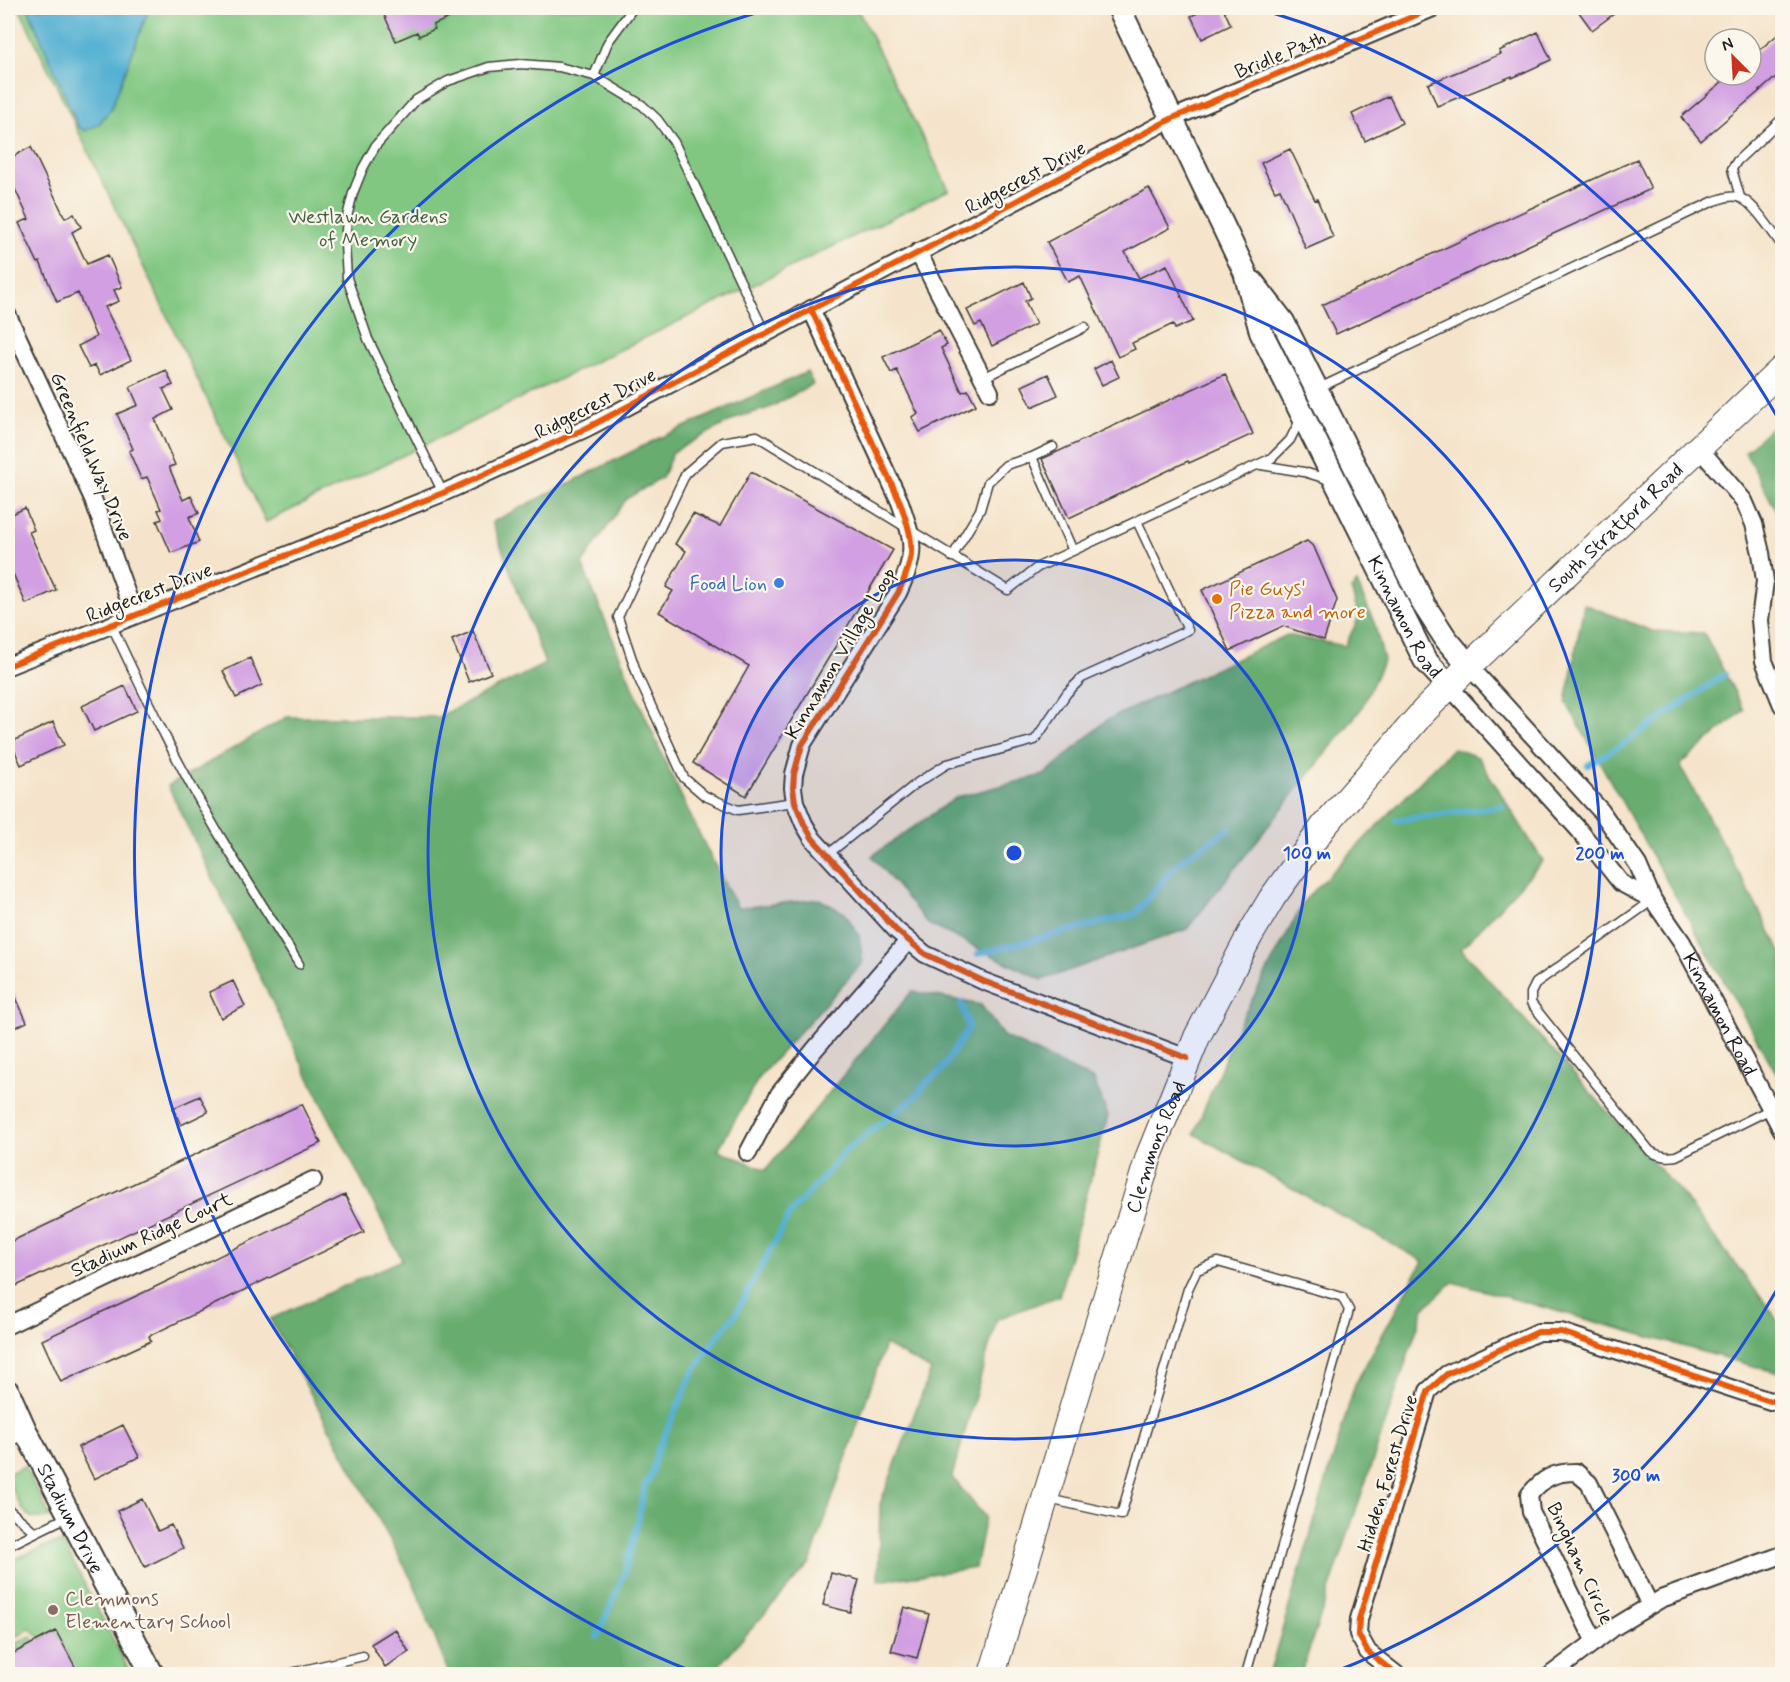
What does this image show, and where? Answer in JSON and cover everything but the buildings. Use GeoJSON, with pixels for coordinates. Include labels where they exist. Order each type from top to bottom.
{"type":"FeatureCollection","features":[{"type":"Feature","properties":{"kind":"main road","name":"Kinnamon Road"},"geometry":{"type":"LineString","coordinates":[[1119,8],[1245,272],[1261,332],[1425,660],[1449,686]]}},
{"type":"Feature","properties":{"kind":"main road","name":"Kinnamon Road"},"geometry":{"type":"LineString","coordinates":[[1245,272],[1283,322],[1424,605],[1446,639],[1469,666]]}},
{"type":"Feature","properties":{"kind":"main road","name":"South Stratford Road"},"geometry":{"type":"LineString","coordinates":[[1449,686],[1782,369]]}},
{"type":"Feature","properties":{"kind":"main road","name":"Clemmons Road"},"geometry":{"type":"LineString","coordinates":[[992,1674],[1145,1166],[1159,1125],[1187,1058],[1245,943],[1285,880],[1349,796],[1449,686]]}},
{"type":"Feature","properties":{"kind":"main road","name":"Stadium Drive"},"geometry":{"type":"LineString","coordinates":[[8,1392],[16,1434],[70,1515],[148,1673]]}},
{"type":"Feature","properties":{"kind":"street","name":"Bridle Path"},"geometry":{"type":"LineString","coordinates":[[1173,118],[1433,8]]}},
{"type":"Feature","properties":{"kind":"street","name":"Ridgecrest Drive"},"geometry":{"type":"LineString","coordinates":[[8,666],[442,493],[587,428],[1173,118]]}},
{"type":"Feature","properties":{"kind":"street"},"geometry":{"type":"LineString","coordinates":[[918,252],[986,385]]}},
{"type":"Feature","properties":{"kind":"street","name":"Kinnamon Village Loop"},"geometry":{"type":"LineString","coordinates":[[811,309],[900,502],[909,528],[912,554],[907,573],[898,592],[802,745],[794,774],[795,802],[804,824],[813,840],[827,855],[908,941],[926,954],[959,971],[1187,1058]]}},
{"type":"Feature","properties":{"kind":"street","name":"Greenfield Way Drive"},"geometry":{"type":"LineString","coordinates":[[8,316],[93,499],[134,615]]}},
{"type":"Feature","properties":{"kind":"street"},"geometry":{"type":"LineString","coordinates":[[1699,448],[1744,501],[1754,524],[1765,581],[1760,620],[1764,661],[1782,705]]}},
{"type":"Feature","properties":{"kind":"street","name":"Kinnamon Road"},"geometry":{"type":"LineString","coordinates":[[1469,666],[1601,811],[1638,865],[1653,900],[1682,942],[1782,1130]]}},
{"type":"Feature","properties":{"kind":"street","name":"Kinnamon Road"},"geometry":{"type":"LineString","coordinates":[[1449,686],[1579,830],[1621,884],[1653,900]]}},
{"type":"Feature","properties":{"kind":"street"},"geometry":{"type":"LineString","coordinates":[[1579,830],[1601,811]]}},
{"type":"Feature","properties":{"kind":"street"},"geometry":{"type":"LineString","coordinates":[[748,1153],[779,1094],[815,1048],[908,941]]}},
{"type":"Feature","properties":{"kind":"street","name":"Stadium Ridge Court"},"geometry":{"type":"LineString","coordinates":[[8,1325],[313,1180]]}},
{"type":"Feature","properties":{"kind":"street","name":"Hidden Forest Drive"},"geometry":{"type":"LineString","coordinates":[[1396,1674],[1368,1652],[1358,1634],[1359,1618],[1428,1391],[1447,1374],[1538,1332],[1561,1332],[1770,1401],[1782,1400]]}},
{"type":"Feature","properties":{"kind":"street","name":"Bingham Circle"},"geometry":{"type":"LineString","coordinates":[[1595,1642],[1531,1512],[1529,1495],[1540,1482],[1562,1472],[1576,1472],[1588,1484],[1650,1605]]}},
{"type":"Feature","properties":{"kind":"street"},"geometry":{"type":"LineString","coordinates":[[1552,1674],[1613,1628],[1661,1599],[1782,1555]]}},
{"type":"Feature","properties":{"kind":"lane"},"geometry":{"type":"LineString","coordinates":[[594,76],[609,42],[633,8]]}},
{"type":"Feature","properties":{"kind":"lane"},"geometry":{"type":"LineString","coordinates":[[442,493],[368,339],[347,278],[345,244],[347,217],[353,193],[376,145],[416,100],[448,81],[489,67],[521,64],[559,67],[594,76],[642,105],[657,119],[674,142],[765,333]]}},
{"type":"Feature","properties":{"kind":"lane"},"geometry":{"type":"LineString","coordinates":[[1740,197],[1732,169],[1737,161],[1782,119]]}},
{"type":"Feature","properties":{"kind":"lane"},"geometry":{"type":"LineString","coordinates":[[1317,390],[1728,196],[1740,197],[1751,205],[1782,246]]}},
{"type":"Feature","properties":{"kind":"lane"},"geometry":{"type":"LineString","coordinates":[[986,385],[1085,327]]}},
{"type":"Feature","properties":{"kind":"lane"},"geometry":{"type":"LineString","coordinates":[[795,802],[738,810],[705,796],[684,778],[638,677],[618,617],[686,473],[722,442],[757,436],[1008,590],[1038,567],[1261,465],[1283,450],[1302,415]]}},
{"type":"Feature","properties":{"kind":"lane"},"geometry":{"type":"LineString","coordinates":[[952,557],[980,510],[987,482],[1006,465],[1032,458],[1053,447]]}},
{"type":"Feature","properties":{"kind":"lane"},"geometry":{"type":"LineString","coordinates":[[1032,458],[1073,551]]}},
{"type":"Feature","properties":{"kind":"lane"},"geometry":{"type":"LineString","coordinates":[[1261,465],[1305,472],[1336,482]]}},
{"type":"Feature","properties":{"kind":"lane"},"geometry":{"type":"LineString","coordinates":[[827,855],[917,783],[947,764],[1035,740],[1067,693],[1082,678],[1188,630],[1137,521]]}},
{"type":"Feature","properties":{"kind":"lane"},"geometry":{"type":"LineString","coordinates":[[110,624],[149,707],[228,851],[299,964]]}},
{"type":"Feature","properties":{"kind":"lane"},"geometry":{"type":"LineString","coordinates":[[1653,900],[1536,983],[1531,993],[1532,1003],[1650,1151],[1655,1154],[1676,1156],[1772,1108]]}},
{"type":"Feature","properties":{"kind":"lane"},"geometry":{"type":"LineString","coordinates":[[1044,1498],[1120,1515],[1188,1289],[1197,1270],[1218,1262],[1342,1297],[1348,1310],[1246,1674]]}},
{"type":"Feature","properties":{"kind":"lane"},"geometry":{"type":"LineString","coordinates":[[8,1509],[35,1532]]}},
{"type":"Feature","properties":{"kind":"lane"},"geometry":{"type":"LineString","coordinates":[[8,1546],[70,1515]]}},
{"type":"Feature","properties":{"kind":"lane"},"geometry":{"type":"LineString","coordinates":[[287,1674],[363,1656]]}},
{"type":"Feature","properties":{"kind":"green space","name":"Westlawn Gardens of Memory"},"geometry":{"type":"Polygon","coordinates":[[[19,8],[857,8],[949,190],[266,522],[19,8]]]}},
{"type":"Feature","properties":{"kind":"green space"},"geometry":{"type":"Polygon","coordinates":[[[807,372],[813,384],[769,408],[738,417],[673,452],[662,478],[626,499],[582,564],[674,782],[738,908],[819,899],[845,913],[859,935],[863,962],[760,1076],[718,1150],[766,1170],[912,991],[981,1005],[1003,1036],[1094,1080],[1108,1116],[1059,1296],[997,1319],[952,1477],[985,1517],[975,1568],[878,1581],[880,1504],[931,1370],[885,1345],[810,1563],[711,1674],[449,1674],[414,1584],[270,1319],[402,1260],[307,1074],[168,786],[287,717],[438,717],[545,664],[492,522],[655,440],[807,372]]]}},
{"type":"Feature","properties":{"kind":"green space"},"geometry":{"type":"Polygon","coordinates":[[[1782,418],[1782,550],[1777,512],[1745,452],[1782,418]]]}},
{"type":"Feature","properties":{"kind":"green space"},"geometry":{"type":"Polygon","coordinates":[[[1357,583],[1374,622],[1384,660],[1361,709],[1187,929],[1042,980],[928,924],[872,856],[957,797],[1044,775],[1107,720],[1287,635],[1345,646],[1359,617],[1351,589],[1357,583]]]}},
{"type":"Feature","properties":{"kind":"green space"},"geometry":{"type":"Polygon","coordinates":[[[1584,604],[1652,631],[1704,633],[1744,710],[1680,765],[1782,953],[1782,1083],[1566,702],[1584,604]]]}},
{"type":"Feature","properties":{"kind":"green space"},"geometry":{"type":"Polygon","coordinates":[[[1453,748],[1478,757],[1543,861],[1461,949],[1681,1193],[1782,1325],[1782,1374],[1453,1282],[1424,1308],[1301,1674],[1269,1674],[1355,1384],[1423,1261],[1194,1134],[1238,1026],[1305,900],[1453,748]]]}},
{"type":"Feature","properties":{"kind":"green space"},"geometry":{"type":"Polygon","coordinates":[[[24,1466],[51,1517],[39,1519],[31,1517],[16,1497],[8,1474],[24,1466]]]}},
{"type":"Feature","properties":{"kind":"green space","name":"Clemmons Elementary School"},"geometry":{"type":"Polygon","coordinates":[[[60,1543],[65,1546],[130,1672],[80,1674],[78,1671],[71,1674],[34,1674],[22,1648],[8,1656],[8,1646],[32,1637],[45,1665],[51,1667],[70,1657],[56,1631],[41,1639],[30,1628],[20,1635],[8,1638],[8,1562],[48,1545],[60,1543]]]}},
{"type":"Feature","properties":{"kind":"water"},"geometry":{"type":"Polygon","coordinates":[[[28,8],[148,8],[111,109],[98,125],[85,131],[78,126],[28,8]]]}},
{"type":"Feature","properties":{"kind":"waterway"},"geometry":{"type":"LineString","coordinates":[[1588,765],[1623,744],[1725,674]]}},
{"type":"Feature","properties":{"kind":"waterway"},"geometry":{"type":"LineString","coordinates":[[1396,820],[1503,806]]}},
{"type":"Feature","properties":{"kind":"waterway"},"geometry":{"type":"LineString","coordinates":[[978,954],[1135,914],[1171,871],[1187,856],[1230,829]]}},
{"type":"Feature","properties":{"kind":"waterway"},"geometry":{"type":"LineString","coordinates":[[597,1637],[624,1574],[638,1522],[644,1488],[652,1473],[656,1454],[692,1375],[710,1346],[735,1315],[791,1212],[843,1152],[913,1099],[928,1081],[940,1072],[969,1027],[961,1003]]}},
{"type":"Feature","properties":{"kind":"cycle path"},"geometry":{"type":"LineString","coordinates":[[8,666],[443,493],[587,428],[1173,118],[1433,8]]}},
{"type":"Feature","properties":{"kind":"cycle path"},"geometry":{"type":"LineString","coordinates":[[811,309],[900,502],[911,538],[911,557],[898,593],[802,745],[794,774],[793,788],[795,802],[804,824],[813,839],[896,930],[925,954],[983,981],[1187,1058]]}},
{"type":"Feature","properties":{"kind":"cycle path"},"geometry":{"type":"LineString","coordinates":[[1396,1674],[1368,1652],[1358,1634],[1359,1619],[1428,1391],[1447,1374],[1538,1332],[1561,1332],[1770,1401],[1782,1399]]}},
{"type":"Feature","properties":{"kind":"place","name":"Food Lion"},"geometry":{"type":"Point","coordinates":[779,583]}},
{"type":"Feature","properties":{"kind":"place","name":"Pie Guys' Pizza and more"},"geometry":{"type":"Point","coordinates":[1217,599]}},
{"type":"Feature","properties":{"kind":"place","name":"Clemmons Elementary School"},"geometry":{"type":"Point","coordinates":[53,1610]}}]}
